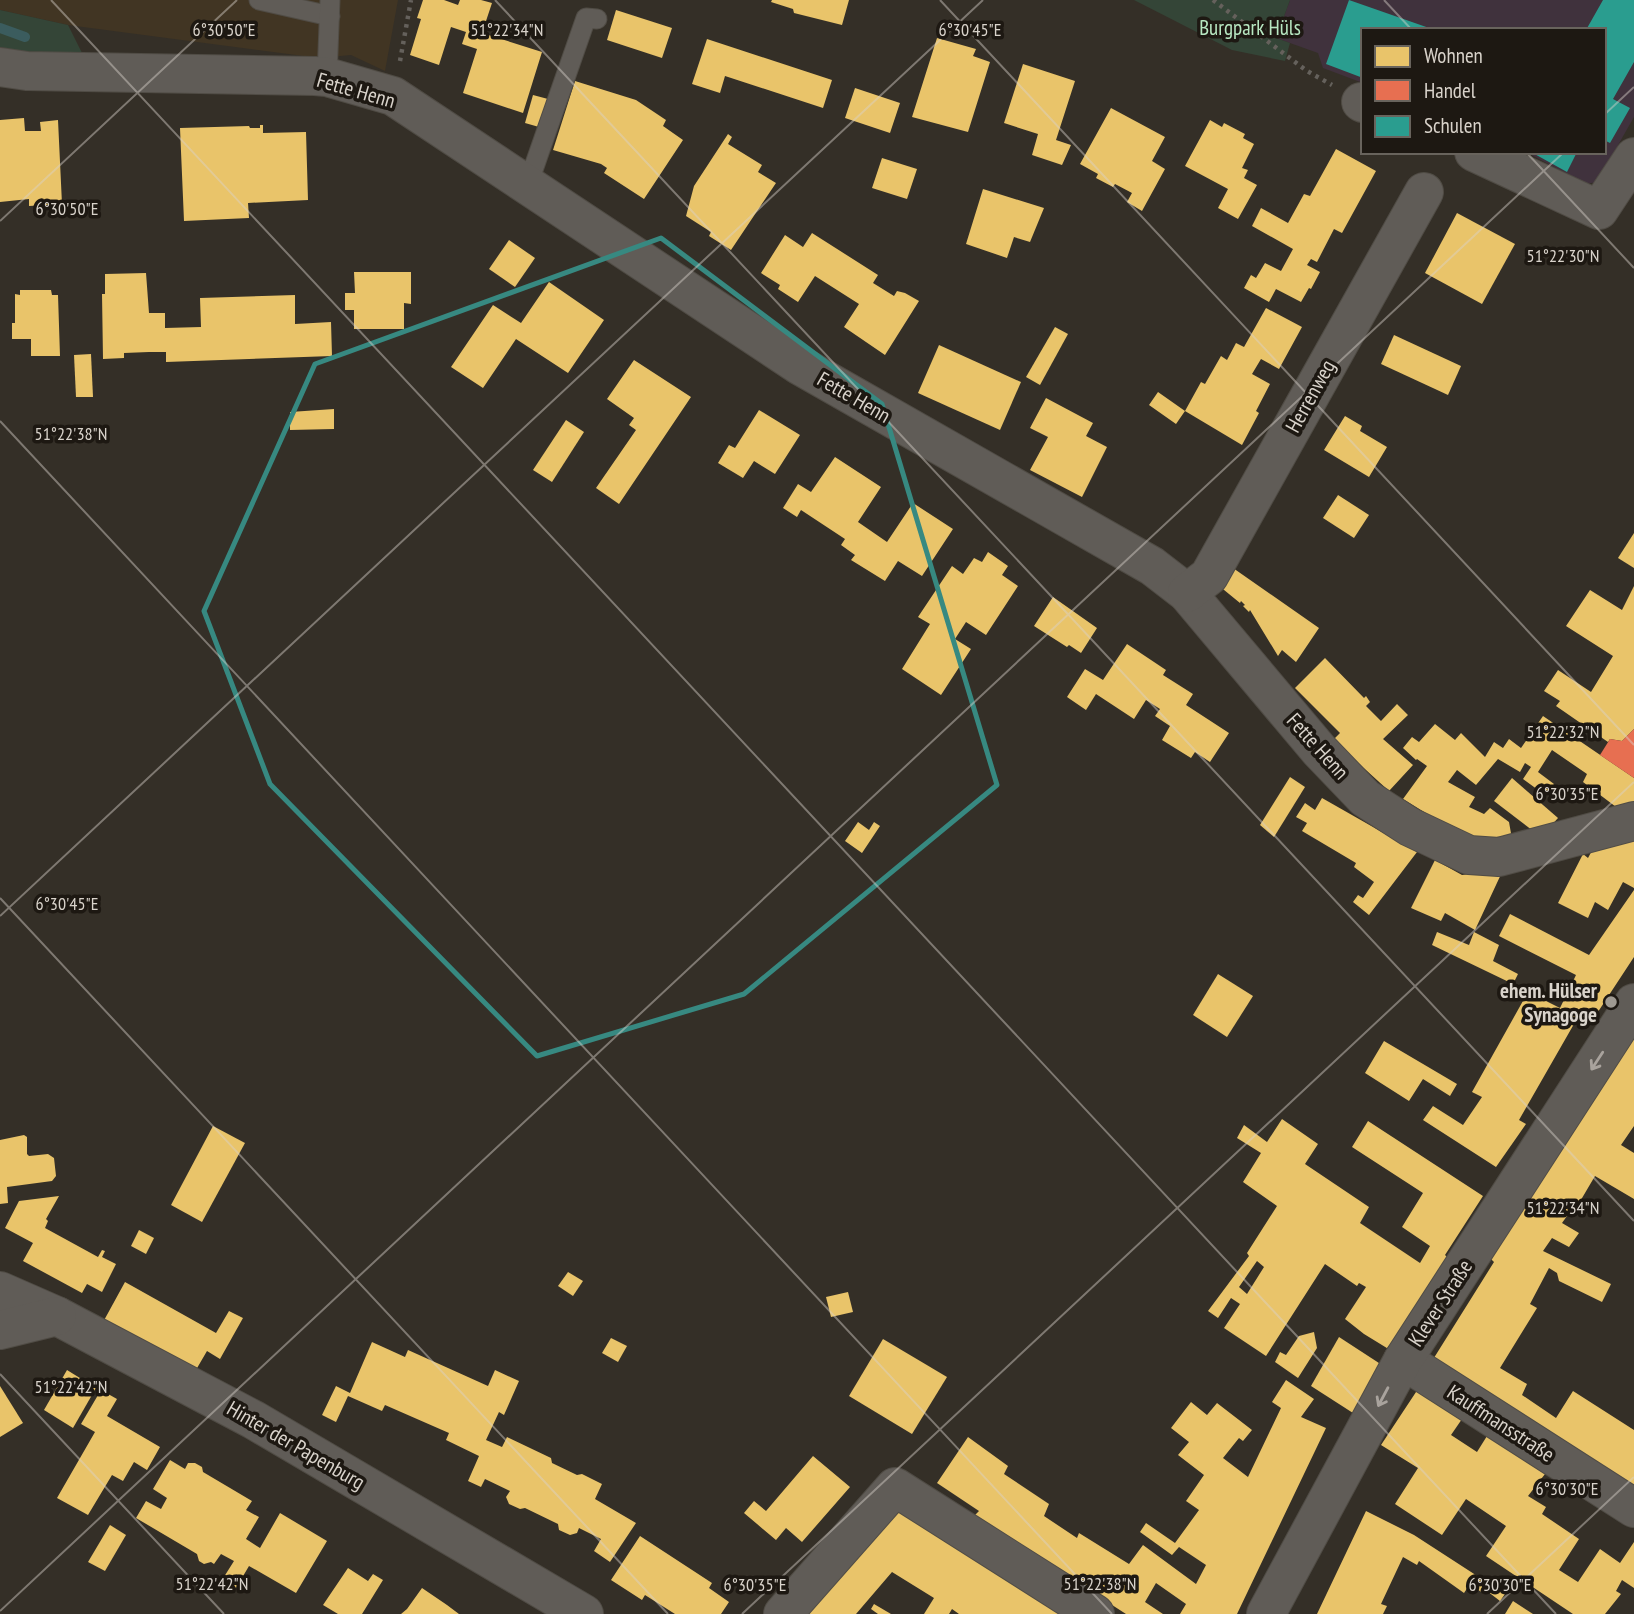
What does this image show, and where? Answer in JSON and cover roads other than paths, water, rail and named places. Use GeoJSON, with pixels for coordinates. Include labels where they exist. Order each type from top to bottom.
{"type":"FeatureCollection","features":[{"type":"Feature","properties":{"kind":"street","name":"Fette Henn"},"geometry":{"type":"LineString","coordinates":[[0,66],[27,71],[327,77],[393,96],[799,365],[1152,566],[1187,593],[1319,750],[1365,798],[1410,827],[1469,855],[1499,857],[1634,821]]}},
{"type":"Feature","properties":{"kind":"street"},"geometry":{"type":"LineString","coordinates":[[1478,154],[1599,210],[1634,157]]}},
{"type":"Feature","properties":{"kind":"street","name":"Herrenweg"},"geometry":{"type":"LineString","coordinates":[[1187,593],[1209,576],[1424,192]]}},
{"type":"Feature","properties":{"kind":"street","name":"Klever Straße"},"geometry":{"type":"LineString","coordinates":[[1266,1614],[1403,1360],[1634,1003]]}},
{"type":"Feature","properties":{"kind":"street","name":"Hinter der Papenburg"},"geometry":{"type":"LineString","coordinates":[[0,1291],[57,1315],[254,1420],[584,1614]]}},
{"type":"Feature","properties":{"kind":"street"},"geometry":{"type":"LineString","coordinates":[[0,1330],[57,1315]]}},
{"type":"Feature","properties":{"kind":"street","name":"Kauffmansstraße"},"geometry":{"type":"LineString","coordinates":[[1403,1360],[1634,1508]]}},
{"type":"Feature","properties":{"kind":"street"},"geometry":{"type":"LineString","coordinates":[[783,1614],[895,1488],[1095,1614]]}},
{"type":"Feature","properties":{"kind":"lane"},"geometry":{"type":"LineString","coordinates":[[259,0],[330,8],[327,77]]}},
{"type":"Feature","properties":{"kind":"lane"},"geometry":{"type":"LineString","coordinates":[[528,184],[586,18],[597,19]]}},
{"type":"Feature","properties":{"kind":"waterway"},"geometry":{"type":"LineString","coordinates":[[0,28],[25,37]]}},
{"type":"Feature","properties":{"kind":"place","name":"ehem. Hülser Synagoge"},"geometry":{"type":"Point","coordinates":[1611,1002]}},
{"type":"Feature","properties":{"kind":"park label","name":"Burgpark Hüls"},"geometry":{"type":"Point","coordinates":[1250,27]}}]}
